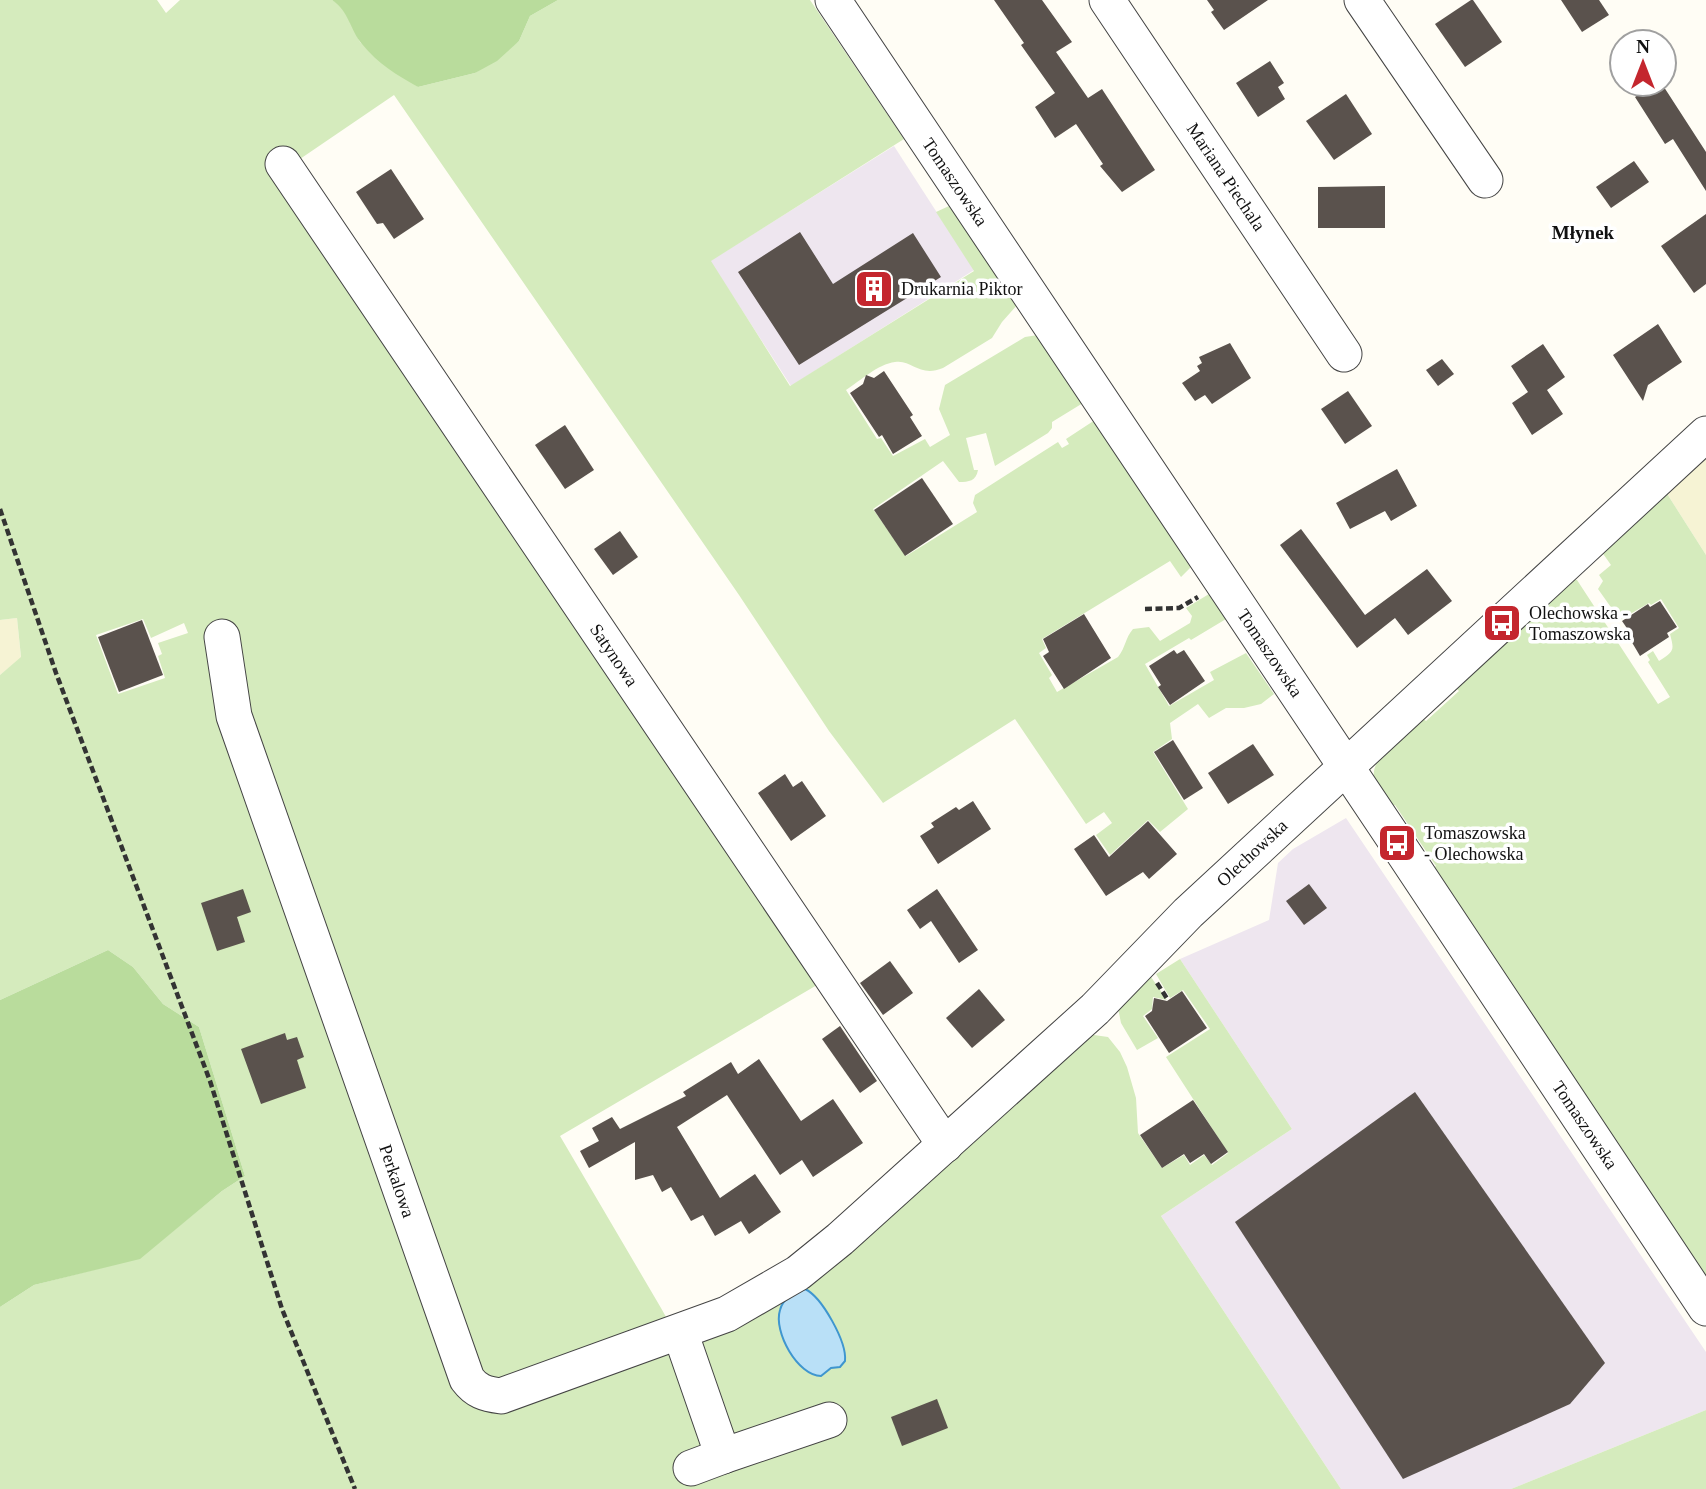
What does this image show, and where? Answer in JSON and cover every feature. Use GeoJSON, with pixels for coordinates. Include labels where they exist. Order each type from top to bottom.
{"type":"FeatureCollection","features":[{"type":"Feature","properties":{"kind":"street","name":"Tomaszowska"},"geometry":{"type":"LineString","coordinates":[[832,0],[1706,1308]]}},
{"type":"Feature","properties":{"kind":"street","name":"Mariana Piechala"},"geometry":{"type":"LineString","coordinates":[[1107,0],[1344,354]]}},
{"type":"Feature","properties":{"kind":"street"},"geometry":{"type":"LineString","coordinates":[[1362,0],[1485,180]]}},
{"type":"Feature","properties":{"kind":"street","name":"Satynowa"},"geometry":{"type":"LineString","coordinates":[[283,164],[945,1145]]}},
{"type":"Feature","properties":{"kind":"street","name":"Olechowska"},"geometry":{"type":"LineString","coordinates":[[798,1273],[840,1239],[1095,1009],[1188,913],[1706,434]]}},
{"type":"Feature","properties":{"kind":"street","name":"Perkalowa"},"geometry":{"type":"LineString","coordinates":[[222,637],[234,716],[467,1379],[475,1390],[501,1396],[680,1332],[727,1314],[798,1273]]}},
{"type":"Feature","properties":{"kind":"street"},"geometry":{"type":"LineString","coordinates":[[680,1332],[707,1462],[829,1420]]}},
{"type":"Feature","properties":{"kind":"path"},"geometry":{"type":"LineString","coordinates":[[0,509],[56,673],[210,1081],[282,1308],[355,1489]]}},
{"type":"Feature","properties":{"kind":"path"},"geometry":{"type":"LineString","coordinates":[[1145,609],[1179,608],[1203,594]]}},
{"type":"Feature","properties":{"kind":"shaded area","name":"Drukarnia Piktor"},"geometry":{"type":"Polygon","coordinates":[[[894,146],[974,270],[791,386],[710,261],[894,146]]]}},
{"type":"Feature","properties":{"kind":"shaded area"},"geometry":{"type":"Polygon","coordinates":[[[1706,455],[1706,555],[1664,489],[1706,455]]]}},
{"type":"Feature","properties":{"kind":"shaded area"},"geometry":{"type":"Polygon","coordinates":[[[17,618],[21,658],[0,675],[0,620],[17,618]]]}},
{"type":"Feature","properties":{"kind":"shaded area"},"geometry":{"type":"Polygon","coordinates":[[[1346,818],[1706,1352],[1706,1410],[1511,1489],[1341,1489],[1161,1216],[1292,1129],[1180,959],[1269,920],[1278,863],[1293,849],[1346,818]]]}},
{"type":"Feature","properties":{"kind":"green space"},"geometry":{"type":"Polygon","coordinates":[[[0,0],[157,0],[166,13],[180,0],[332,0],[342,6],[360,42],[418,87],[475,73],[519,41],[530,16],[558,0],[810,0],[904,139],[711,261],[790,386],[974,271],[936,212],[949,206],[1018,304],[992,338],[943,368],[928,371],[906,363],[889,363],[846,390],[877,439],[881,438],[893,456],[925,439],[930,447],[950,435],[939,409],[945,385],[1025,337],[1038,335],[1083,403],[1052,422],[1048,433],[995,466],[986,433],[966,438],[974,470],[978,470],[974,479],[959,482],[943,461],[873,509],[906,556],[977,512],[973,503],[975,495],[1058,442],[1062,448],[1069,444],[1066,439],[1095,420],[1191,567],[1181,577],[1170,561],[1042,639],[1046,648],[1039,653],[1052,675],[1049,678],[1057,692],[1118,657],[1133,629],[1149,627],[1160,641],[1190,623],[1192,616],[1186,608],[1209,594],[1226,619],[1145,664],[1169,706],[1214,680],[1210,672],[1246,653],[1274,694],[1261,704],[1226,708],[1209,718],[1198,704],[1170,723],[1172,739],[1153,752],[1188,809],[1160,832],[1148,820],[1110,855],[1096,835],[1112,823],[1104,812],[1086,824],[1015,719],[883,803],[829,731],[739,595],[394,95],[300,159],[846,968],[560,1136],[684,1349],[1087,1034],[1108,1037],[1120,1052],[1136,1098],[1138,1133],[1162,1168],[1184,1155],[1190,1165],[1204,1155],[1212,1165],[1228,1153],[1166,1057],[1210,1029],[1183,990],[1170,998],[1156,974],[1180,959],[1292,1129],[1161,1216],[1341,1489],[0,1489],[0,1307],[34,1285],[140,1258],[222,1191],[245,1176],[199,1027],[163,1004],[133,967],[108,950],[0,1000],[0,675],[21,657],[17,618],[0,620],[0,0]],[[143,619],[96,635],[118,694],[165,678],[158,656],[162,654],[158,643],[188,633],[184,623],[151,638],[143,619]]]}},
{"type":"Feature","properties":{"kind":"green space"},"geometry":{"type":"Polygon","coordinates":[[[332,0],[558,0],[530,16],[519,41],[497,61],[475,73],[418,87],[388,68],[368,51],[358,39],[346,15],[332,0]]]}},
{"type":"Feature","properties":{"kind":"green space"},"geometry":{"type":"Polygon","coordinates":[[[1664,489],[1706,555],[1706,1284],[1431,870],[1436,866],[1395,805],[1389,808],[1374,778],[1374,770],[1383,752],[1421,717],[1426,721],[1459,691],[1455,687],[1568,579],[1577,580],[1658,704],[1670,697],[1648,662],[1650,660],[1647,655],[1653,651],[1659,661],[1668,655],[1672,647],[1670,634],[1679,628],[1661,599],[1620,620],[1598,589],[1603,581],[1599,575],[1611,565],[1599,548],[1664,489]]]}},
{"type":"Feature","properties":{"kind":"green space"},"geometry":{"type":"Polygon","coordinates":[[[108,950],[133,967],[163,1004],[199,1027],[245,1176],[222,1191],[140,1259],[34,1285],[0,1307],[0,1000],[108,950]]]}},
{"type":"Feature","properties":{"kind":"green space"},"geometry":{"type":"Polygon","coordinates":[[[1151,977],[1167,1000],[1153,997],[1152,1009],[1143,1016],[1158,1038],[1137,1050],[1121,1023],[1117,1003],[1130,990],[1151,977]]]}},
{"type":"Feature","properties":{"kind":"green space"},"geometry":{"type":"Polygon","coordinates":[[[1706,1410],[1706,1489],[1511,1489],[1706,1410]]]}},
{"type":"Feature","properties":{"kind":"water"},"geometry":{"type":"Polygon","coordinates":[[[805,1289],[826,1310],[845,1353],[845,1361],[840,1367],[831,1368],[821,1376],[812,1374],[796,1361],[780,1330],[780,1310],[784,1302],[805,1289]]]}},
{"type":"Feature","properties":{"kind":"building"},"geometry":{"type":"Polygon","coordinates":[[[994,0],[1042,0],[1072,42],[1056,52],[1088,98],[1102,89],[1155,170],[1122,192],[1100,166],[1103,164],[1076,124],[1055,138],[1035,107],[1055,93],[1021,45],[1024,43],[994,0]]]}},
{"type":"Feature","properties":{"kind":"building"},"geometry":{"type":"Polygon","coordinates":[[[1207,0],[1268,0],[1224,30],[1211,12],[1214,10],[1207,0]]]}},
{"type":"Feature","properties":{"kind":"building"},"geometry":{"type":"Polygon","coordinates":[[[1471,0],[1502,42],[1465,67],[1435,24],[1471,0]]]}},
{"type":"Feature","properties":{"kind":"building"},"geometry":{"type":"Polygon","coordinates":[[[1561,0],[1599,0],[1609,15],[1582,32],[1561,0]]]}},
{"type":"Feature","properties":{"kind":"building"},"geometry":{"type":"Polygon","coordinates":[[[1270,61],[1284,83],[1278,87],[1285,99],[1258,117],[1236,83],[1270,61]]]}},
{"type":"Feature","properties":{"kind":"building"},"geometry":{"type":"Polygon","coordinates":[[[1346,94],[1372,134],[1334,160],[1306,121],[1346,94]]]}},
{"type":"Feature","properties":{"kind":"building"},"geometry":{"type":"Polygon","coordinates":[[[1636,98],[1671,98],[1706,152],[1706,191],[1673,139],[1665,144],[1636,98]]]}},
{"type":"Feature","properties":{"kind":"building"},"geometry":{"type":"Polygon","coordinates":[[[1634,161],[1649,182],[1611,208],[1596,187],[1634,161]]]}},
{"type":"Feature","properties":{"kind":"building"},"geometry":{"type":"Polygon","coordinates":[[[391,169],[424,219],[394,239],[383,223],[377,224],[356,192],[391,169]]]}},
{"type":"Feature","properties":{"kind":"building"},"geometry":{"type":"Polygon","coordinates":[[[1385,186],[1385,228],[1318,228],[1318,187],[1385,186]]]}},
{"type":"Feature","properties":{"kind":"building"},"geometry":{"type":"Polygon","coordinates":[[[1706,214],[1706,284],[1694,293],[1661,246],[1706,214]]]}},
{"type":"Feature","properties":{"kind":"building"},"geometry":{"type":"Polygon","coordinates":[[[800,232],[833,284],[913,233],[941,277],[799,365],[738,272],[800,232]]]}},
{"type":"Feature","properties":{"kind":"building"},"geometry":{"type":"Polygon","coordinates":[[[1658,324],[1682,362],[1648,385],[1643,401],[1613,355],[1658,324]]]}},
{"type":"Feature","properties":{"kind":"building"},"geometry":{"type":"Polygon","coordinates":[[[1230,343],[1251,378],[1212,404],[1205,395],[1195,401],[1182,383],[1200,371],[1197,366],[1202,363],[1199,357],[1230,343]]]}},
{"type":"Feature","properties":{"kind":"building"},"geometry":{"type":"Polygon","coordinates":[[[1543,344],[1565,377],[1547,390],[1563,414],[1532,435],[1512,403],[1528,392],[1511,366],[1543,344]]]}},
{"type":"Feature","properties":{"kind":"building"},"geometry":{"type":"Polygon","coordinates":[[[1442,359],[1454,374],[1438,386],[1426,370],[1442,359]]]}},
{"type":"Feature","properties":{"kind":"building"},"geometry":{"type":"Polygon","coordinates":[[[884,371],[913,415],[910,417],[922,436],[893,454],[850,393],[863,384],[866,375],[874,378],[884,371]]]}},
{"type":"Feature","properties":{"kind":"building"},"geometry":{"type":"Polygon","coordinates":[[[1348,391],[1372,426],[1345,444],[1321,409],[1348,391]]]}},
{"type":"Feature","properties":{"kind":"building"},"geometry":{"type":"Polygon","coordinates":[[[565,425],[594,470],[565,489],[535,445],[565,425]]]}},
{"type":"Feature","properties":{"kind":"building"},"geometry":{"type":"Polygon","coordinates":[[[1397,469],[1417,506],[1391,521],[1385,511],[1350,529],[1336,503],[1397,469]]]}},
{"type":"Feature","properties":{"kind":"building"},"geometry":{"type":"Polygon","coordinates":[[[922,478],[953,524],[905,556],[874,510],[922,478]]]}},
{"type":"Feature","properties":{"kind":"building"},"geometry":{"type":"Polygon","coordinates":[[[1301,529],[1365,615],[1427,569],[1452,601],[1408,635],[1395,618],[1357,648],[1280,545],[1301,529]]]}},
{"type":"Feature","properties":{"kind":"building"},"geometry":{"type":"Polygon","coordinates":[[[620,531],[638,557],[613,575],[594,549],[620,531]]]}},
{"type":"Feature","properties":{"kind":"building"},"geometry":{"type":"Polygon","coordinates":[[[1660,601],[1677,627],[1667,633],[1669,637],[1640,656],[1630,639],[1633,637],[1622,621],[1648,604],[1650,607],[1660,601]]]}},
{"type":"Feature","properties":{"kind":"building"},"geometry":{"type":"Polygon","coordinates":[[[1084,614],[1111,658],[1064,689],[1043,656],[1049,652],[1043,639],[1084,614]]]}},
{"type":"Feature","properties":{"kind":"building"},"geometry":{"type":"Polygon","coordinates":[[[142,620],[163,675],[119,692],[98,637],[142,620]]]}},
{"type":"Feature","properties":{"kind":"building"},"geometry":{"type":"Polygon","coordinates":[[[1174,650],[1177,654],[1184,650],[1205,681],[1170,705],[1149,666],[1174,650]]]}},
{"type":"Feature","properties":{"kind":"building"},"geometry":{"type":"Polygon","coordinates":[[[1173,740],[1203,788],[1184,800],[1154,752],[1173,740]]]}},
{"type":"Feature","properties":{"kind":"building"},"geometry":{"type":"Polygon","coordinates":[[[1253,744],[1274,775],[1228,804],[1208,773],[1253,744]]]}},
{"type":"Feature","properties":{"kind":"building"},"geometry":{"type":"Polygon","coordinates":[[[785,774],[793,787],[802,781],[826,816],[791,841],[758,793],[785,774]]]}},
{"type":"Feature","properties":{"kind":"building"},"geometry":{"type":"Polygon","coordinates":[[[973,801],[991,829],[938,864],[920,836],[934,827],[931,823],[956,807],[959,810],[973,801]]]}},
{"type":"Feature","properties":{"kind":"building"},"geometry":{"type":"Polygon","coordinates":[[[1148,821],[1177,854],[1149,879],[1143,872],[1106,896],[1074,849],[1094,835],[1109,857],[1148,821]]]}},
{"type":"Feature","properties":{"kind":"building"},"geometry":{"type":"Polygon","coordinates":[[[1309,884],[1327,908],[1304,925],[1286,901],[1309,884]]]}},
{"type":"Feature","properties":{"kind":"building"},"geometry":{"type":"Polygon","coordinates":[[[243,889],[251,912],[237,917],[245,942],[217,951],[201,903],[243,889]]]}},
{"type":"Feature","properties":{"kind":"building"},"geometry":{"type":"Polygon","coordinates":[[[937,889],[978,950],[959,963],[931,921],[920,929],[907,910],[937,889]]]}},
{"type":"Feature","properties":{"kind":"building"},"geometry":{"type":"Polygon","coordinates":[[[890,961],[913,993],[883,1015],[860,983],[890,961]]]}},
{"type":"Feature","properties":{"kind":"building"},"geometry":{"type":"Polygon","coordinates":[[[979,989],[1005,1020],[972,1048],[946,1018],[979,989]]]}},
{"type":"Feature","properties":{"kind":"building"},"geometry":{"type":"Polygon","coordinates":[[[1182,991],[1207,1028],[1169,1053],[1145,1016],[1152,1011],[1154,998],[1167,1001],[1182,991]]]}},
{"type":"Feature","properties":{"kind":"building"},"geometry":{"type":"Polygon","coordinates":[[[840,1026],[877,1081],[860,1093],[822,1039],[840,1026]]]}},
{"type":"Feature","properties":{"kind":"building"},"geometry":{"type":"Polygon","coordinates":[[[285,1033],[287,1040],[297,1037],[304,1057],[297,1060],[306,1088],[261,1104],[241,1049],[285,1033]]]}},
{"type":"Feature","properties":{"kind":"building"},"geometry":{"type":"Polygon","coordinates":[[[759,1059],[801,1121],[833,1099],[863,1143],[813,1177],[802,1160],[780,1175],[727,1095],[677,1127],[720,1198],[755,1174],[781,1212],[749,1234],[741,1221],[715,1236],[703,1215],[691,1221],[671,1187],[662,1192],[653,1175],[635,1180],[635,1142],[589,1168],[580,1151],[599,1141],[592,1128],[612,1117],[620,1129],[686,1096],[683,1092],[731,1062],[738,1074],[759,1059]]]}},
{"type":"Feature","properties":{"kind":"building"},"geometry":{"type":"Polygon","coordinates":[[[1415,1092],[1605,1363],[1570,1404],[1403,1479],[1235,1222],[1415,1092]]]}},
{"type":"Feature","properties":{"kind":"building"},"geometry":{"type":"Polygon","coordinates":[[[1193,1100],[1228,1152],[1211,1164],[1204,1154],[1190,1163],[1184,1154],[1162,1168],[1140,1135],[1193,1100]]]}},
{"type":"Feature","properties":{"kind":"building"},"geometry":{"type":"Polygon","coordinates":[[[937,1399],[948,1428],[902,1446],[891,1417],[937,1399]]]}},
{"type":"Feature","properties":{"kind":"place","name":"Drukarnia Piktor"},"geometry":{"type":"Point","coordinates":[874,289]}},
{"type":"Feature","properties":{"kind":"place","name":"Olechowska - Tomaszowska"},"geometry":{"type":"Point","coordinates":[1502,623]}},
{"type":"Feature","properties":{"kind":"place","name":"Tomaszowska - Olechowska"},"geometry":{"type":"Point","coordinates":[1397,843]}},
{"type":"Feature","properties":{"kind":"district","name":"Młynek"},"geometry":{"type":"Point","coordinates":[1583,232]}}]}
